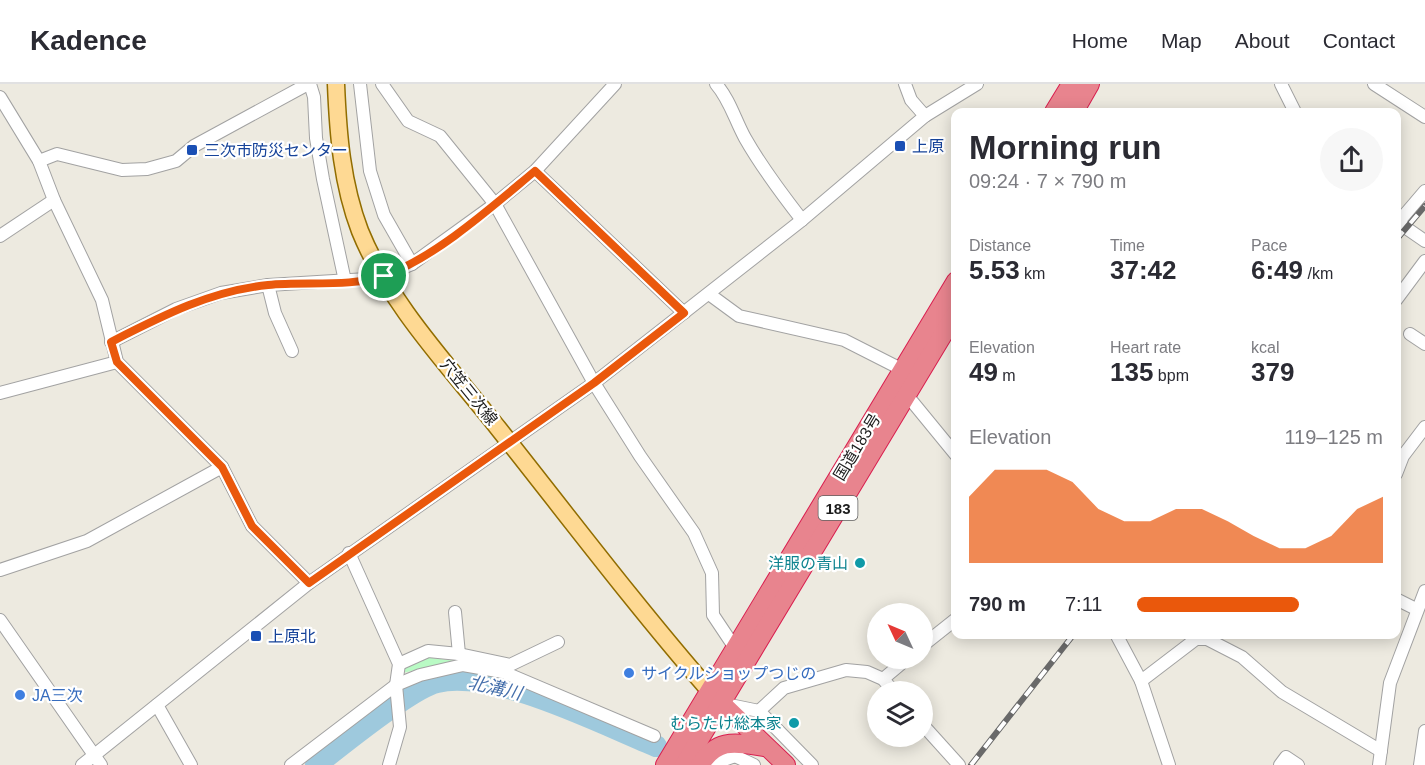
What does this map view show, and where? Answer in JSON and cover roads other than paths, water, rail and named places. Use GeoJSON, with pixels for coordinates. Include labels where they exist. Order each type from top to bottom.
{"type":"FeatureCollection","features":[{"type":"Feature","properties":{"kind":"highway"},"geometry":{"type":"LineString","coordinates":[[1056,108],[1071,84]]}},
{"type":"Feature","properties":{"kind":"highway"},"geometry":{"type":"LineString","coordinates":[[1076,108],[1090,84]]}},
{"type":"Feature","properties":{"kind":"highway","name":"国道183号"},"geometry":{"type":"LineString","coordinates":[[684,765],[906,394],[910,374],[951,291]]}},
{"type":"Feature","properties":{"kind":"highway","name":"国道183号"},"geometry":{"type":"LineString","coordinates":[[665,765],[708,689],[910,374],[951,323]]}},
{"type":"Feature","properties":{"kind":"highway"},"geometry":{"type":"LineString","coordinates":[[708,689],[786,765]]}},
{"type":"Feature","properties":{"kind":"highway"},"geometry":{"type":"LineString","coordinates":[[700,765],[706,755],[730,742],[765,747]]}},
{"type":"Feature","properties":{"kind":"main road","name":"穴笠三次線"},"geometry":{"type":"LineString","coordinates":[[336,84],[342,166],[360,230],[384,276],[409,315],[657,631],[708,689]]}},
{"type":"Feature","properties":{"kind":"street"},"geometry":{"type":"LineString","coordinates":[[39,161],[57,154],[122,170],[147,169],[176,161],[194,146],[309,84],[314,98],[316,138],[323,179],[334,220],[345,281]]}},
{"type":"Feature","properties":{"kind":"street"},"geometry":{"type":"LineString","coordinates":[[360,84],[370,171],[384,215],[412,264]]}},
{"type":"Feature","properties":{"kind":"street"},"geometry":{"type":"LineString","coordinates":[[382,84],[408,121],[440,136],[495,204],[594,383],[704,552],[712,573],[713,615],[735,648]]}},
{"type":"Feature","properties":{"kind":"street"},"geometry":{"type":"LineString","coordinates":[[111,342],[187,304],[221,293],[268,285],[345,281],[384,276],[412,264],[495,204],[535,171],[615,84]]}},
{"type":"Feature","properties":{"kind":"street"},"geometry":{"type":"LineString","coordinates":[[716,84],[724,94],[767,176],[802,220]]}},
{"type":"Feature","properties":{"kind":"street"},"geometry":{"type":"LineString","coordinates":[[904,84],[911,100],[925,116]]}},
{"type":"Feature","properties":{"kind":"street"},"geometry":{"type":"LineString","coordinates":[[82,765],[98,760],[157,705],[309,583],[594,383],[802,220],[925,116],[977,84]]}},
{"type":"Feature","properties":{"kind":"street"},"geometry":{"type":"LineString","coordinates":[[1281,84],[1293,108]]}},
{"type":"Feature","properties":{"kind":"street"},"geometry":{"type":"LineString","coordinates":[[1374,84],[1425,117]]}},
{"type":"Feature","properties":{"kind":"street"},"geometry":{"type":"LineString","coordinates":[[0,97],[39,161],[54,200],[102,300],[117,362],[222,467],[252,526],[309,583]]}},
{"type":"Feature","properties":{"kind":"street"},"geometry":{"type":"LineString","coordinates":[[1401,108],[1405,106]]}},
{"type":"Feature","properties":{"kind":"street"},"geometry":{"type":"LineString","coordinates":[[535,171],[684,313]]}},
{"type":"Feature","properties":{"kind":"street"},"geometry":{"type":"LineString","coordinates":[[1401,218],[1425,191]]}},
{"type":"Feature","properties":{"kind":"street"},"geometry":{"type":"LineString","coordinates":[[0,236],[54,200]]}},
{"type":"Feature","properties":{"kind":"street"},"geometry":{"type":"LineString","coordinates":[[1401,226],[1425,242]]}},
{"type":"Feature","properties":{"kind":"street"},"geometry":{"type":"LineString","coordinates":[[1401,295],[1419,279],[1425,261]]}},
{"type":"Feature","properties":{"kind":"street"},"geometry":{"type":"LineString","coordinates":[[268,285],[275,313],[292,351]]}},
{"type":"Feature","properties":{"kind":"street"},"geometry":{"type":"LineString","coordinates":[[709,294],[739,316],[844,340],[910,374]]}},
{"type":"Feature","properties":{"kind":"street"},"geometry":{"type":"LineString","coordinates":[[1410,334],[1425,344]]}},
{"type":"Feature","properties":{"kind":"street"},"geometry":{"type":"LineString","coordinates":[[0,393],[117,362]]}},
{"type":"Feature","properties":{"kind":"street"},"geometry":{"type":"LineString","coordinates":[[906,394],[951,449]]}},
{"type":"Feature","properties":{"kind":"street"},"geometry":{"type":"LineString","coordinates":[[1401,451],[1425,427]]}},
{"type":"Feature","properties":{"kind":"street"},"geometry":{"type":"LineString","coordinates":[[0,570],[87,542],[222,467]]}},
{"type":"Feature","properties":{"kind":"street"},"geometry":{"type":"LineString","coordinates":[[349,553],[399,664],[396,685],[400,728],[389,765]]}},
{"type":"Feature","properties":{"kind":"street"},"geometry":{"type":"LineString","coordinates":[[1379,765],[1390,683],[1416,609],[1425,591]]}},
{"type":"Feature","properties":{"kind":"street"},"geometry":{"type":"LineString","coordinates":[[1401,602],[1416,609]]}},
{"type":"Feature","properties":{"kind":"street"},"geometry":{"type":"LineString","coordinates":[[455,612],[459,654]]}},
{"type":"Feature","properties":{"kind":"street"},"geometry":{"type":"LineString","coordinates":[[0,620],[98,760]]}},
{"type":"Feature","properties":{"kind":"street"},"geometry":{"type":"LineString","coordinates":[[933,637],[951,623]]}},
{"type":"Feature","properties":{"kind":"street"},"geometry":{"type":"LineString","coordinates":[[1119,639],[1141,681],[1169,765]]}},
{"type":"Feature","properties":{"kind":"street"},"geometry":{"type":"LineString","coordinates":[[1141,681],[1196,639],[1207,639],[1242,657],[1282,692],[1381,751]]}},
{"type":"Feature","properties":{"kind":"street"},"geometry":{"type":"LineString","coordinates":[[399,664],[428,651],[459,654],[510,665],[558,642]]}},
{"type":"Feature","properties":{"kind":"street"},"geometry":{"type":"LineString","coordinates":[[291,765],[396,685],[420,675],[463,665],[503,672],[654,736]]}},
{"type":"Feature","properties":{"kind":"street"},"geometry":{"type":"LineString","coordinates":[[759,711],[784,688],[846,670],[867,672],[883,679],[895,669]]}},
{"type":"Feature","properties":{"kind":"street"},"geometry":{"type":"LineString","coordinates":[[721,703],[759,711],[812,765]]}},
{"type":"Feature","properties":{"kind":"street"},"geometry":{"type":"LineString","coordinates":[[157,705],[192,765]]}},
{"type":"Feature","properties":{"kind":"street"},"geometry":{"type":"LineString","coordinates":[[1420,765],[1425,731]]}},
{"type":"Feature","properties":{"kind":"street"},"geometry":{"type":"LineString","coordinates":[[933,737],[958,765]]}},
{"type":"Feature","properties":{"kind":"street"},"geometry":{"type":"LineString","coordinates":[[710,765],[735,756],[754,765]]}},
{"type":"Feature","properties":{"kind":"street"},"geometry":{"type":"LineString","coordinates":[[1280,765],[1286,757],[1298,765]]}},
{"type":"Feature","properties":{"kind":"waterway","name":"北溝川"},"geometry":{"type":"LineString","coordinates":[[316,765],[410,695],[437,682],[460,680],[517,690],[578,712],[656,746]]}},
{"type":"Feature","properties":{"kind":"railway"},"geometry":{"type":"LineString","coordinates":[[1401,234],[1425,206]]}},
{"type":"Feature","properties":{"kind":"railway"},"geometry":{"type":"LineString","coordinates":[[971,765],[1070,639]]}},
{"type":"Feature","properties":{"kind":"place","name":"上原"},"geometry":{"type":"Point","coordinates":[900,146]}},
{"type":"Feature","properties":{"kind":"place","name":"三次市防災センター"},"geometry":{"type":"Point","coordinates":[192,150]}},
{"type":"Feature","properties":{"kind":"place","name":"洋服の青山"},"geometry":{"type":"Point","coordinates":[860,563]}},
{"type":"Feature","properties":{"kind":"place","name":"上原北"},"geometry":{"type":"Point","coordinates":[256,636]}},
{"type":"Feature","properties":{"kind":"place","name":"サイクルショップつじの"},"geometry":{"type":"Point","coordinates":[629,673]}},
{"type":"Feature","properties":{"kind":"place","name":"JA三次"},"geometry":{"type":"Point","coordinates":[20,695]}},
{"type":"Feature","properties":{"kind":"place","name":"むらたけ総本家"},"geometry":{"type":"Point","coordinates":[794,723]}}]}
